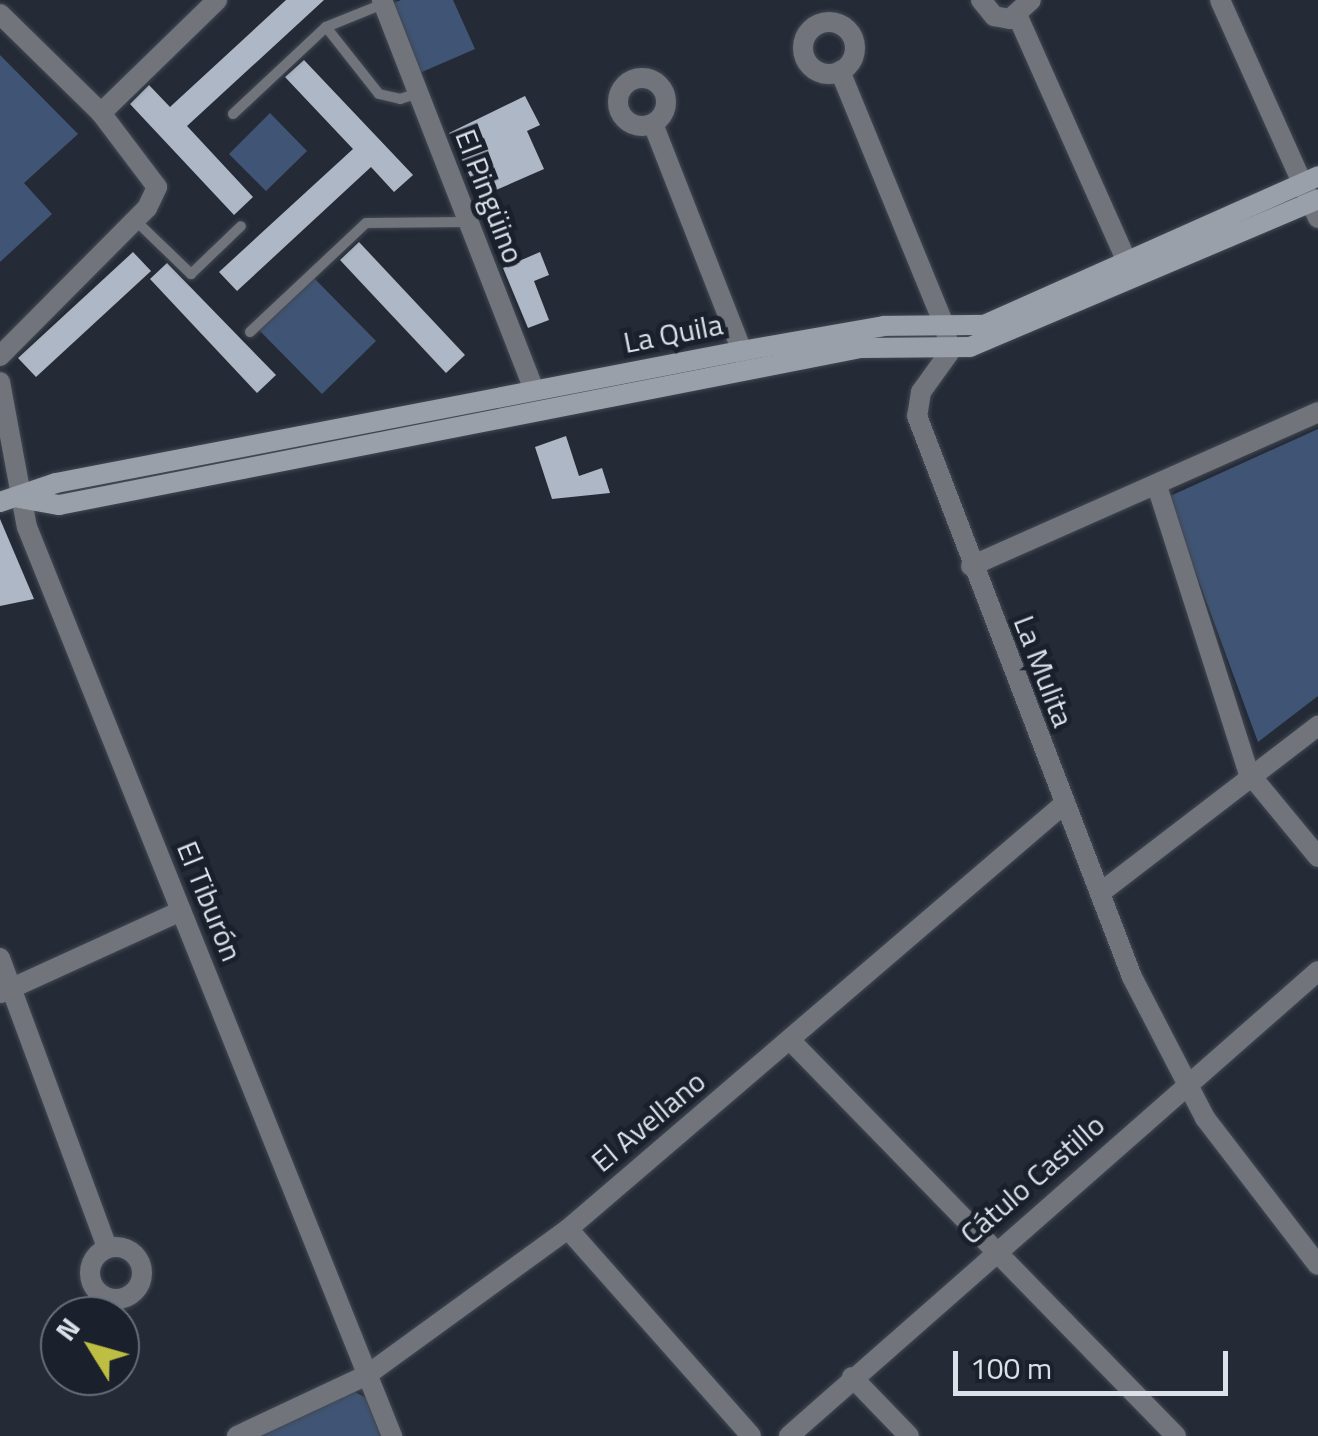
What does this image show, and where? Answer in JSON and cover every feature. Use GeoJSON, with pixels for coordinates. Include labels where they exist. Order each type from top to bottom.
{"type":"FeatureCollection","features":[{"type":"Feature","properties":{"kind":"main road","name":"La Quila"},"geometry":{"type":"LineString","coordinates":[[9,500],[59,505],[861,348],[947,339],[1131,271],[1313,196]]}},
{"type":"Feature","properties":{"kind":"main road","name":"La Quila"},"geometry":{"type":"LineString","coordinates":[[9,500],[56,483],[534,389],[884,326],[947,339]]}},
{"type":"Feature","properties":{"kind":"main road","name":"El Pingüino"},"geometry":{"type":"LineString","coordinates":[[534,389],[544,412]]}},
{"type":"Feature","properties":{"kind":"street"},"geometry":{"type":"LineString","coordinates":[[100,114],[217,0]]}},
{"type":"Feature","properties":{"kind":"street"},"geometry":{"type":"LineString","coordinates":[[982,0],[994,16],[1024,8],[1131,271]]}},
{"type":"Feature","properties":{"kind":"street"},"geometry":{"type":"LineString","coordinates":[[1220,0],[1313,196]]}},
{"type":"Feature","properties":{"kind":"street","name":"El Pingüino"},"geometry":{"type":"LineString","coordinates":[[382,2],[534,389]]}},
{"type":"Feature","properties":{"kind":"street"},"geometry":{"type":"LineString","coordinates":[[0,14],[100,114],[154,176],[154,198],[0,356]]}},
{"type":"Feature","properties":{"kind":"street"},"geometry":{"type":"LineString","coordinates":[[840,71],[947,339]]}},
{"type":"Feature","properties":{"kind":"street"},"geometry":{"type":"LineString","coordinates":[[653,124],[750,371]]}},
{"type":"Feature","properties":{"kind":"street","name":"La Mulita"},"geometry":{"type":"LineString","coordinates":[[947,339],[921,392],[916,416],[970,566],[1132,977],[1187,1086],[1318,1264]]}},
{"type":"Feature","properties":{"kind":"street","name":"El Tiburón"},"geometry":{"type":"LineString","coordinates":[[0,382],[9,500],[181,911],[392,1436]]}},
{"type":"Feature","properties":{"kind":"street"},"geometry":{"type":"LineString","coordinates":[[970,566],[1318,412]]}},
{"type":"Feature","properties":{"kind":"street"},"geometry":{"type":"LineString","coordinates":[[1157,486],[1253,777],[1318,857]]}},
{"type":"Feature","properties":{"kind":"street"},"geometry":{"type":"LineString","coordinates":[[1100,893],[1318,726]]}},
{"type":"Feature","properties":{"kind":"street","name":"El Avellano"},"geometry":{"type":"LineString","coordinates":[[237,1436],[367,1374],[568,1229],[1064,804]]}},
{"type":"Feature","properties":{"kind":"street"},"geometry":{"type":"LineString","coordinates":[[5,991],[181,911]]}},
{"type":"Feature","properties":{"kind":"street"},"geometry":{"type":"LineString","coordinates":[[0,958],[5,991],[107,1248]]}},
{"type":"Feature","properties":{"kind":"street","name":"Cátulo Castillo"},"geometry":{"type":"LineString","coordinates":[[789,1436],[1318,972]]}},
{"type":"Feature","properties":{"kind":"street"},"geometry":{"type":"LineString","coordinates":[[790,1040],[1176,1436]]}},
{"type":"Feature","properties":{"kind":"street"},"geometry":{"type":"LineString","coordinates":[[568,1229],[752,1436]]}},
{"type":"Feature","properties":{"kind":"street"},"geometry":{"type":"LineString","coordinates":[[852,1378],[909,1436]]}},
{"type":"Feature","properties":{"kind":"lane"},"geometry":{"type":"LineString","coordinates":[[233,114],[326,27],[382,2]]}},
{"type":"Feature","properties":{"kind":"lane"},"geometry":{"type":"LineString","coordinates":[[326,27],[379,94],[400,99],[418,93]]}},
{"type":"Feature","properties":{"kind":"lane"},"geometry":{"type":"LineString","coordinates":[[135,220],[191,274],[241,226]]}},
{"type":"Feature","properties":{"kind":"lane"},"geometry":{"type":"LineString","coordinates":[[250,332],[366,223],[468,222]]}},
{"type":"Feature","properties":{"kind":"shaded area"},"geometry":{"type":"Polygon","coordinates":[[[401,0],[453,0],[475,49],[415,75],[386,6],[401,0]]]}},
{"type":"Feature","properties":{"kind":"shaded area"},"geometry":{"type":"Polygon","coordinates":[[[0,55],[78,134],[24,183],[52,214],[0,262],[0,55]]]}},
{"type":"Feature","properties":{"kind":"shaded area"},"geometry":{"type":"Polygon","coordinates":[[[270,113],[307,151],[266,191],[229,154],[270,113]]]}},
{"type":"Feature","properties":{"kind":"shaded area"},"geometry":{"type":"Polygon","coordinates":[[[310,274],[376,341],[322,394],[257,328],[310,274]]]}},
{"type":"Feature","properties":{"kind":"shaded area"},"geometry":{"type":"Polygon","coordinates":[[[1318,429],[1318,696],[1258,742],[1168,497],[1318,429]]]}},
{"type":"Feature","properties":{"kind":"shaded area"},"geometry":{"type":"Polygon","coordinates":[[[355,1392],[370,1400],[384,1436],[251,1436],[355,1392]]]}},
{"type":"Feature","properties":{"kind":"building"},"geometry":{"type":"Polygon","coordinates":[[[286,0],[324,0],[187,126],[253,197],[234,215],[130,104],[149,85],[170,107],[286,0]]]}},
{"type":"Feature","properties":{"kind":"building"},"geometry":{"type":"Polygon","coordinates":[[[304,60],[413,175],[394,192],[371,167],[237,291],[219,272],[353,149],[285,77],[304,60]]]}},
{"type":"Feature","properties":{"kind":"building"},"geometry":{"type":"Polygon","coordinates":[[[525,96],[540,125],[527,131],[544,169],[480,197],[449,133],[525,96]]]}},
{"type":"Feature","properties":{"kind":"building"},"geometry":{"type":"Polygon","coordinates":[[[359,242],[465,355],[446,373],[340,260],[359,242]]]}},
{"type":"Feature","properties":{"kind":"building"},"geometry":{"type":"Polygon","coordinates":[[[133,252],[151,271],[36,377],[18,358],[133,252]]]}},
{"type":"Feature","properties":{"kind":"building"},"geometry":{"type":"Polygon","coordinates":[[[540,252],[549,275],[534,281],[549,320],[528,328],[503,268],[540,252]]]}},
{"type":"Feature","properties":{"kind":"building"},"geometry":{"type":"Polygon","coordinates":[[[167,263],[276,375],[257,393],[150,279],[167,263]]]}},
{"type":"Feature","properties":{"kind":"building"},"geometry":{"type":"Polygon","coordinates":[[[566,436],[579,476],[602,468],[610,493],[552,499],[535,447],[566,436]]]}},
{"type":"Feature","properties":{"kind":"building"},"geometry":{"type":"Polygon","coordinates":[[[0,519],[34,599],[0,606],[0,519]]]}}]}
